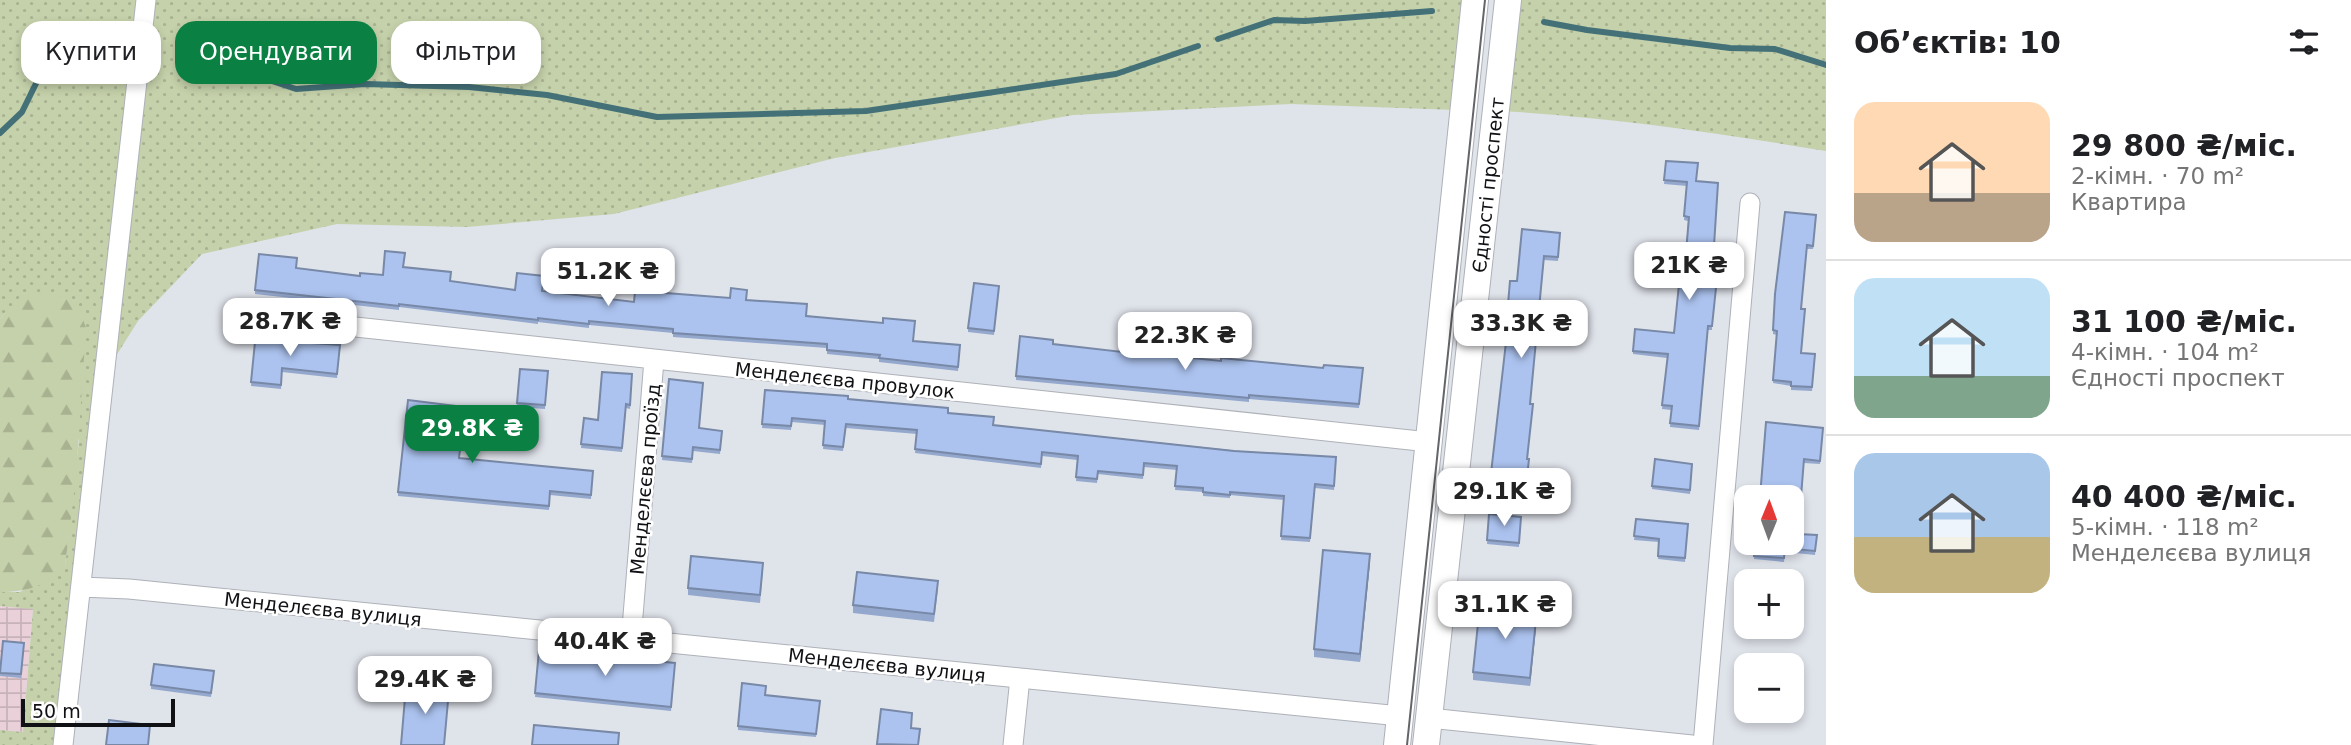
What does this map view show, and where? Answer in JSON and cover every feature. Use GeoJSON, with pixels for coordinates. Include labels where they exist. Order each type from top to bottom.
{"type":"FeatureCollection","features":[{"type":"Feature","properties":{"kind":"main road","name":"Єдності проспект"},"geometry":{"type":"LineString","coordinates":[[1397,745],[1475,0]]}},
{"type":"Feature","properties":{"kind":"main road","name":"Єдності проспект"},"geometry":{"type":"LineString","coordinates":[[1426,745],[1508,0]]}},
{"type":"Feature","properties":{"kind":"main road","name":"Менделєєва вулиця"},"geometry":{"type":"LineString","coordinates":[[1400,716],[1429,718]]}},
{"type":"Feature","properties":{"kind":"street"},"geometry":{"type":"LineString","coordinates":[[63,745],[146,0]]}},
{"type":"Feature","properties":{"kind":"street"},"geometry":{"type":"LineString","coordinates":[[1703,745],[1750,203]]}},
{"type":"Feature","properties":{"kind":"street","name":"Менделєєва провулок"},"geometry":{"type":"LineString","coordinates":[[262,317],[1429,442]]}},
{"type":"Feature","properties":{"kind":"street","name":"Менделєєва проїзд"},"geometry":{"type":"LineString","coordinates":[[631,640],[654,360]]}},
{"type":"Feature","properties":{"kind":"street","name":"Менделєєва вулиця"},"geometry":{"type":"LineString","coordinates":[[81,587],[129,589],[1400,716]]}},
{"type":"Feature","properties":{"kind":"street"},"geometry":{"type":"LineString","coordinates":[[1013,745],[1020,678]]}},
{"type":"Feature","properties":{"kind":"street","name":"Менделєєва вулиця"},"geometry":{"type":"LineString","coordinates":[[1429,718],[1692,745]]}},
{"type":"Feature","properties":{"kind":"shaded area"},"geometry":{"type":"Polygon","coordinates":[[[0,606],[33,608],[23,732],[0,730],[0,606]]]}},
{"type":"Feature","properties":{"kind":"green space"},"geometry":{"type":"Polygon","coordinates":[[[0,0],[1468,0],[1456,110],[1291,104],[1073,115],[835,158],[614,214],[467,227],[337,224],[202,254],[138,321],[104,375],[55,745],[0,745],[0,730],[23,732],[33,609],[0,606],[0,592],[20,592],[65,566],[79,440],[6,312],[0,319],[0,0]]]}},
{"type":"Feature","properties":{"kind":"green space"},"geometry":{"type":"Polygon","coordinates":[[[1512,0],[1826,0],[1826,151],[1583,117],[1501,111],[1512,0]]]}},
{"type":"Feature","properties":{"kind":"green space"},"geometry":{"type":"Polygon","coordinates":[[[31,295],[67,298],[78,308],[86,328],[76,477],[65,566],[44,583],[19,591],[0,592],[0,319],[31,295]]]}},
{"type":"Feature","properties":{"kind":"building"},"geometry":{"type":"Polygon","coordinates":[[[1666,161],[1698,163],[1696,181],[1718,183],[1712,277],[1717,278],[1712,326],[1708,326],[1699,426],[1670,423],[1672,406],[1662,405],[1668,354],[1633,351],[1635,329],[1674,333],[1680,275],[1684,276],[1689,217],[1684,216],[1687,182],[1664,180],[1666,161]]]}},
{"type":"Feature","properties":{"kind":"building"},"geometry":{"type":"Polygon","coordinates":[[[1785,212],[1816,215],[1813,246],[1807,245],[1801,309],[1805,309],[1801,353],[1815,354],[1812,387],[1791,386],[1791,382],[1773,380],[1777,331],[1773,330],[1775,294],[1785,212]]]}},
{"type":"Feature","properties":{"kind":"building"},"geometry":{"type":"Polygon","coordinates":[[[1522,229],[1560,233],[1558,257],[1544,256],[1530,404],[1533,404],[1526,486],[1490,482],[1509,316],[1510,281],[1517,281],[1522,229]]]}},
{"type":"Feature","properties":{"kind":"building"},"geometry":{"type":"Polygon","coordinates":[[[385,251],[405,253],[403,267],[451,272],[450,281],[515,290],[517,273],[544,276],[542,291],[634,302],[636,281],[654,283],[653,292],[730,298],[731,288],[747,290],[746,300],[807,304],[806,316],[883,323],[883,318],[915,321],[913,341],[960,345],[958,367],[827,350],[827,344],[673,333],[673,329],[589,321],[589,324],[538,320],[255,290],[259,254],[297,258],[296,268],[360,276],[360,273],[383,275],[385,251]]]}},
{"type":"Feature","properties":{"kind":"building"},"geometry":{"type":"Polygon","coordinates":[[[974,283],[999,286],[994,331],[968,328],[974,283]]]}},
{"type":"Feature","properties":{"kind":"building"},"geometry":{"type":"Polygon","coordinates":[[[256,332],[286,335],[285,341],[340,345],[337,374],[282,368],[281,385],[251,382],[256,332]]]}},
{"type":"Feature","properties":{"kind":"building"},"geometry":{"type":"Polygon","coordinates":[[[1123,334],[1155,337],[1154,354],[1323,368],[1324,365],[1363,368],[1359,404],[1249,395],[1249,398],[1016,376],[1020,336],[1053,340],[1053,344],[1122,352],[1123,334]]]}},
{"type":"Feature","properties":{"kind":"building"},"geometry":{"type":"Polygon","coordinates":[[[520,369],[548,371],[545,405],[517,403],[520,369]]]}},
{"type":"Feature","properties":{"kind":"building"},"geometry":{"type":"Polygon","coordinates":[[[602,372],[632,374],[630,405],[626,404],[622,448],[581,444],[584,418],[598,420],[602,372]]]}},
{"type":"Feature","properties":{"kind":"building"},"geometry":{"type":"Polygon","coordinates":[[[669,379],[703,383],[699,428],[722,431],[720,450],[693,447],[692,459],[662,456],[669,379]]]}},
{"type":"Feature","properties":{"kind":"building"},"geometry":{"type":"Polygon","coordinates":[[[765,390],[848,396],[848,399],[948,408],[948,413],[994,417],[993,425],[1234,451],[1336,457],[1334,486],[1315,484],[1310,538],[1281,536],[1284,496],[1230,492],[1230,495],[1203,492],[1203,488],[1175,486],[1177,466],[1144,463],[1143,475],[1098,471],[1097,479],[1076,477],[1078,456],[1042,452],[1041,464],[915,449],[917,430],[846,424],[843,447],[823,445],[825,421],[792,418],[791,426],[762,424],[765,390]]]}},
{"type":"Feature","properties":{"kind":"building"},"geometry":{"type":"Polygon","coordinates":[[[408,400],[465,407],[459,458],[593,471],[591,495],[550,491],[549,506],[398,492],[408,400]]]}},
{"type":"Feature","properties":{"kind":"building"},"geometry":{"type":"Polygon","coordinates":[[[1766,422],[1823,428],[1820,461],[1804,459],[1802,485],[1761,485],[1766,422]]]}},
{"type":"Feature","properties":{"kind":"building"},"geometry":{"type":"Polygon","coordinates":[[[1655,459],[1692,464],[1690,490],[1652,486],[1655,459]]]}},
{"type":"Feature","properties":{"kind":"building"},"geometry":{"type":"Polygon","coordinates":[[[1489,514],[1521,517],[1519,543],[1487,540],[1489,514]]]}},
{"type":"Feature","properties":{"kind":"building"},"geometry":{"type":"Polygon","coordinates":[[[1636,519],[1688,524],[1685,558],[1658,556],[1659,539],[1634,536],[1636,519]]]}},
{"type":"Feature","properties":{"kind":"building"},"geometry":{"type":"Polygon","coordinates":[[[1804,534],[1817,535],[1815,551],[1804,550],[1804,534]]]}},
{"type":"Feature","properties":{"kind":"building"},"geometry":{"type":"Polygon","coordinates":[[[1323,550],[1370,554],[1360,654],[1314,649],[1323,550]]]}},
{"type":"Feature","properties":{"kind":"building"},"geometry":{"type":"Polygon","coordinates":[[[1754,555],[1784,555],[1784,558],[1754,555]]]}},
{"type":"Feature","properties":{"kind":"building"},"geometry":{"type":"Polygon","coordinates":[[[691,556],[763,563],[760,595],[688,588],[691,556]]]}},
{"type":"Feature","properties":{"kind":"building"},"geometry":{"type":"Polygon","coordinates":[[[857,572],[938,581],[934,614],[853,605],[857,572]]]}},
{"type":"Feature","properties":{"kind":"building"},"geometry":{"type":"Polygon","coordinates":[[[1480,604],[1537,610],[1530,678],[1473,672],[1480,604]]]}},
{"type":"Feature","properties":{"kind":"building"},"geometry":{"type":"Polygon","coordinates":[[[3,641],[24,643],[21,674],[0,673],[3,641]]]}},
{"type":"Feature","properties":{"kind":"building"},"geometry":{"type":"Polygon","coordinates":[[[539,650],[675,663],[671,707],[535,693],[539,650]]]}},
{"type":"Feature","properties":{"kind":"building"},"geometry":{"type":"Polygon","coordinates":[[[154,664],[214,671],[211,693],[151,685],[154,664]]]}},
{"type":"Feature","properties":{"kind":"building"},"geometry":{"type":"Polygon","coordinates":[[[742,683],[766,686],[765,695],[820,701],[816,734],[738,726],[742,683]]]}},
{"type":"Feature","properties":{"kind":"building"},"geometry":{"type":"Polygon","coordinates":[[[406,686],[449,690],[444,745],[401,745],[406,686]]]}},
{"type":"Feature","properties":{"kind":"building"},"geometry":{"type":"Polygon","coordinates":[[[881,709],[912,713],[911,728],[920,729],[918,745],[877,744],[881,709]]]}},
{"type":"Feature","properties":{"kind":"building"},"geometry":{"type":"Polygon","coordinates":[[[109,720],[150,725],[148,745],[106,745],[109,720]]]}},
{"type":"Feature","properties":{"kind":"building"},"geometry":{"type":"Polygon","coordinates":[[[534,725],[619,733],[618,745],[532,745],[534,725]]]}},
{"type":"Feature","properties":{"kind":"waterway"},"geometry":{"type":"LineString","coordinates":[[1218,39],[1274,20],[1305,21],[1432,11]]}},
{"type":"Feature","properties":{"kind":"waterway"},"geometry":{"type":"LineString","coordinates":[[1544,22],[1730,48],[1775,49],[1826,65]]}},
{"type":"Feature","properties":{"kind":"waterway"},"geometry":{"type":"LineString","coordinates":[[365,84],[469,87],[547,95],[657,117],[866,111],[1116,74],[1198,46]]}},
{"type":"Feature","properties":{"kind":"waterway"},"geometry":{"type":"LineString","coordinates":[[0,133],[22,112],[36,84]]}},
{"type":"Feature","properties":{"kind":"waterway"},"geometry":{"type":"LineString","coordinates":[[281,84],[296,89],[365,84]]}},
{"type":"Feature","properties":{"kind":"tram line"},"geometry":{"type":"LineString","coordinates":[[1407,745],[1485,0]]}}]}
